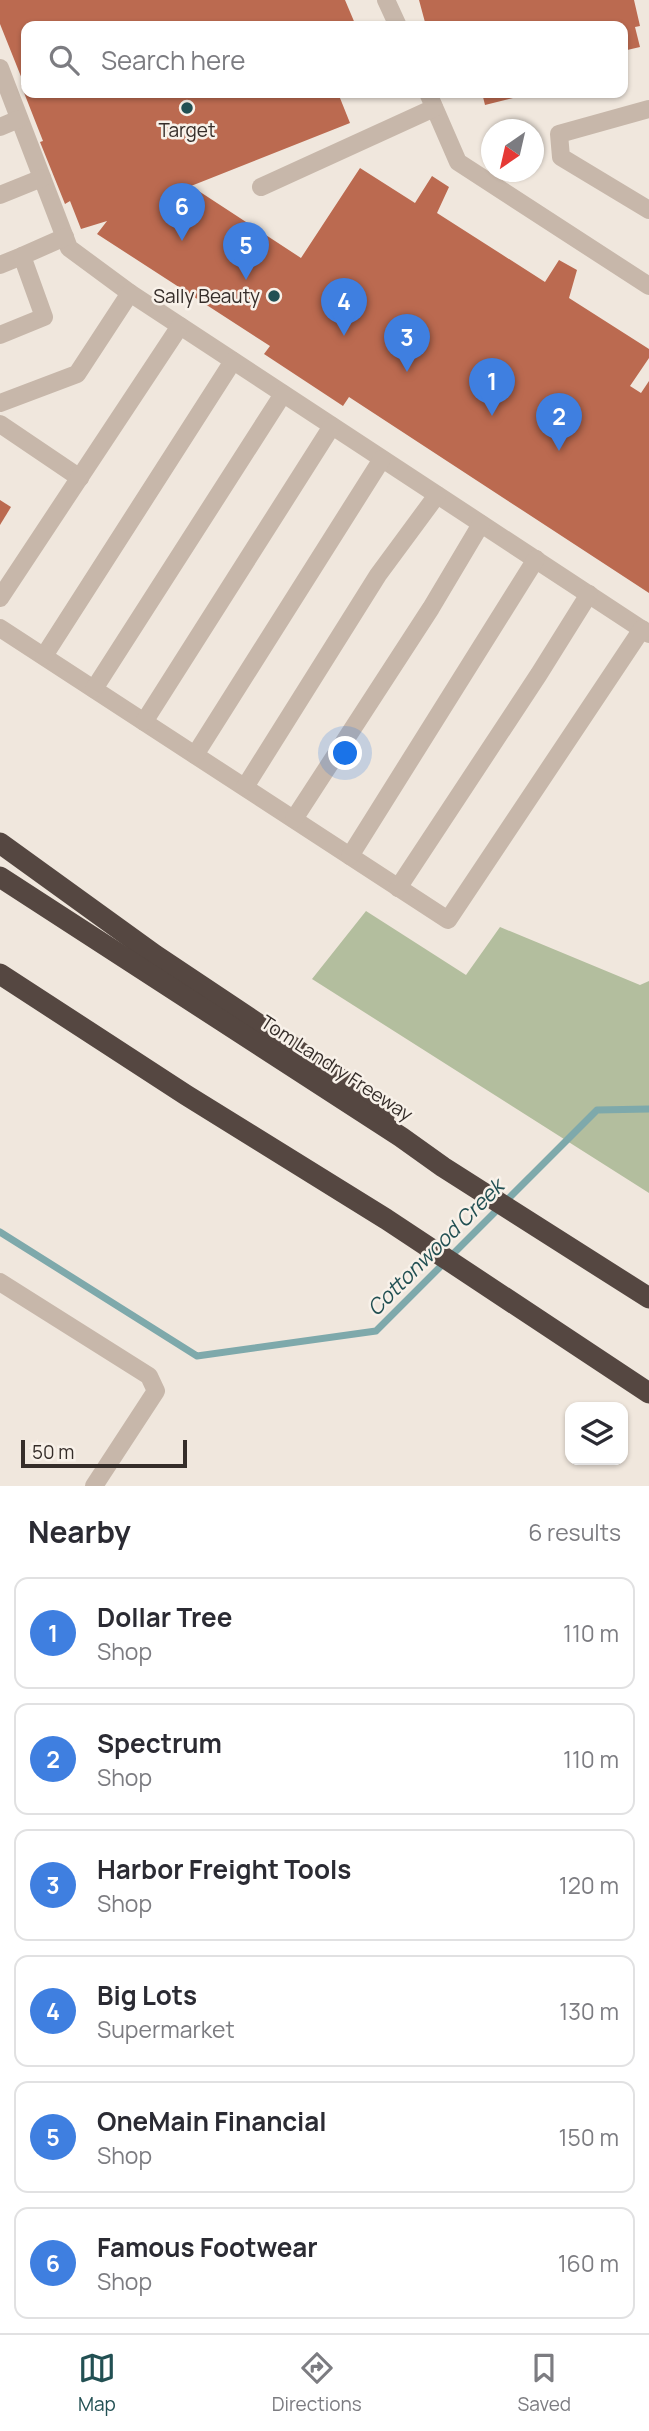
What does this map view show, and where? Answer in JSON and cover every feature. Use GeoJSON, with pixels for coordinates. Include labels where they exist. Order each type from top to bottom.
{"type":"FeatureCollection","features":[{"type":"Feature","properties":{"kind":"highway"},"geometry":{"type":"LineString","coordinates":[[0,842],[155,955],[363,1094],[401,1137]]}},
{"type":"Feature","properties":{"kind":"highway","name":"Tom Landry Freeway"},"geometry":{"type":"LineString","coordinates":[[0,877],[443,1167],[649,1298]]}},
{"type":"Feature","properties":{"kind":"highway"},"geometry":{"type":"LineString","coordinates":[[0,974],[386,1219],[649,1393]]}},
{"type":"Feature","properties":{"kind":"highway"},"geometry":{"type":"LineString","coordinates":[[0,985],[78,1025]]}},
{"type":"Feature","properties":{"kind":"lane"},"geometry":{"type":"LineString","coordinates":[[386,0],[396,21]]}},
{"type":"Feature","properties":{"kind":"lane"},"geometry":{"type":"LineString","coordinates":[[0,68],[69,248],[130,293],[645,631],[448,920],[0,628]]}},
{"type":"Feature","properties":{"kind":"lane"},"geometry":{"type":"LineString","coordinates":[[261,187],[431,100],[458,162],[649,286]]}},
{"type":"Feature","properties":{"kind":"lane"},"geometry":{"type":"LineString","coordinates":[[649,109],[559,134],[561,157],[649,211]]}},
{"type":"Feature","properties":{"kind":"lane"},"geometry":{"type":"LineString","coordinates":[[0,127],[19,119]]}},
{"type":"Feature","properties":{"kind":"lane"},"geometry":{"type":"LineString","coordinates":[[0,195],[42,178]]}},
{"type":"Feature","properties":{"kind":"lane"},"geometry":{"type":"LineString","coordinates":[[0,265],[65,237]]}},
{"type":"Feature","properties":{"kind":"lane"},"geometry":{"type":"LineString","coordinates":[[0,335],[44,317],[22,256]]}},
{"type":"Feature","properties":{"kind":"lane"},"geometry":{"type":"LineString","coordinates":[[0,403],[77,374],[130,293]]}},
{"type":"Feature","properties":{"kind":"lane"},"geometry":{"type":"LineString","coordinates":[[0,598],[180,326]]}},
{"type":"Feature","properties":{"kind":"lane"},"geometry":{"type":"LineString","coordinates":[[44,656],[233,361]]}},
{"type":"Feature","properties":{"kind":"lane"},"geometry":{"type":"LineString","coordinates":[[94,689],[283,394]]}},
{"type":"Feature","properties":{"kind":"lane"},"geometry":{"type":"LineString","coordinates":[[0,424],[80,478]]}},
{"type":"Feature","properties":{"kind":"lane"},"geometry":{"type":"LineString","coordinates":[[144,722],[332,426]]}},
{"type":"Feature","properties":{"kind":"lane"},"geometry":{"type":"LineString","coordinates":[[195,755],[382,458]]}},
{"type":"Feature","properties":{"kind":"lane"},"geometry":{"type":"LineString","coordinates":[[245,787],[378,575],[437,495]]}},
{"type":"Feature","properties":{"kind":"lane"},"geometry":{"type":"LineString","coordinates":[[293,819],[431,608],[481,524]]}},
{"type":"Feature","properties":{"kind":"lane"},"geometry":{"type":"LineString","coordinates":[[350,856],[536,559]]}},
{"type":"Feature","properties":{"kind":"lane"},"geometry":{"type":"LineString","coordinates":[[398,888],[589,594]]}},
{"type":"Feature","properties":{"kind":"lane"},"geometry":{"type":"LineString","coordinates":[[0,1282],[149,1376],[156,1391],[93,1486]]}},
{"type":"Feature","properties":{"kind":"green space"},"geometry":{"type":"Polygon","coordinates":[[[366,911],[466,975],[500,927],[640,985],[649,981],[649,1193],[312,979],[366,911]]]}},
{"type":"Feature","properties":{"kind":"building"},"geometry":{"type":"Polygon","coordinates":[[[0,0],[345,0],[354,21],[21,21],[21,76],[0,24],[0,0]]]}},
{"type":"Feature","properties":{"kind":"building"},"geometry":{"type":"Polygon","coordinates":[[[419,0],[634,0],[640,26],[635,27],[640,47],[628,50],[628,21],[425,21],[419,0]]]}},
{"type":"Feature","properties":{"kind":"building"},"geometry":{"type":"Polygon","coordinates":[[[26,98],[340,98],[350,123],[191,186],[301,258],[360,168],[415,203],[432,176],[449,187],[437,213],[545,282],[559,260],[577,270],[569,298],[649,349],[649,358],[630,386],[641,393],[649,381],[649,593],[349,397],[343,406],[264,354],[270,346],[97,234],[107,221],[81,229],[70,201],[65,204],[40,142],[43,141],[26,98]]]}},
{"type":"Feature","properties":{"kind":"building"},"geometry":{"type":"Polygon","coordinates":[[[483,98],[513,98],[485,105],[483,98]]]}},
{"type":"Feature","properties":{"kind":"building"},"geometry":{"type":"Polygon","coordinates":[[[0,500],[11,507],[0,525],[0,500]]]}},
{"type":"Feature","properties":{"kind":"waterway","name":"Cottonwood Creek"},"geometry":{"type":"LineString","coordinates":[[0,1232],[197,1356],[376,1331],[597,1110],[649,1109]]}},
{"type":"Feature","properties":{"kind":"place","name":"Target"},"geometry":{"type":"Point","coordinates":[187,108]}},
{"type":"Feature","properties":{"kind":"place","name":"Famous Footwear"},"geometry":{"type":"Point","coordinates":[182,241]}},
{"type":"Feature","properties":{"kind":"place","name":"OneMain Financial"},"geometry":{"type":"Point","coordinates":[246,280]}},
{"type":"Feature","properties":{"kind":"place","name":"Sally Beauty"},"geometry":{"type":"Point","coordinates":[274,296]}},
{"type":"Feature","properties":{"kind":"place","name":"Big Lots"},"geometry":{"type":"Point","coordinates":[344,336]}},
{"type":"Feature","properties":{"kind":"place","name":"Harbor Freight Tools"},"geometry":{"type":"Point","coordinates":[407,372]}},
{"type":"Feature","properties":{"kind":"place","name":"Dollar Tree"},"geometry":{"type":"Point","coordinates":[492,416]}},
{"type":"Feature","properties":{"kind":"place","name":"Spectrum"},"geometry":{"type":"Point","coordinates":[559,451]}}]}
